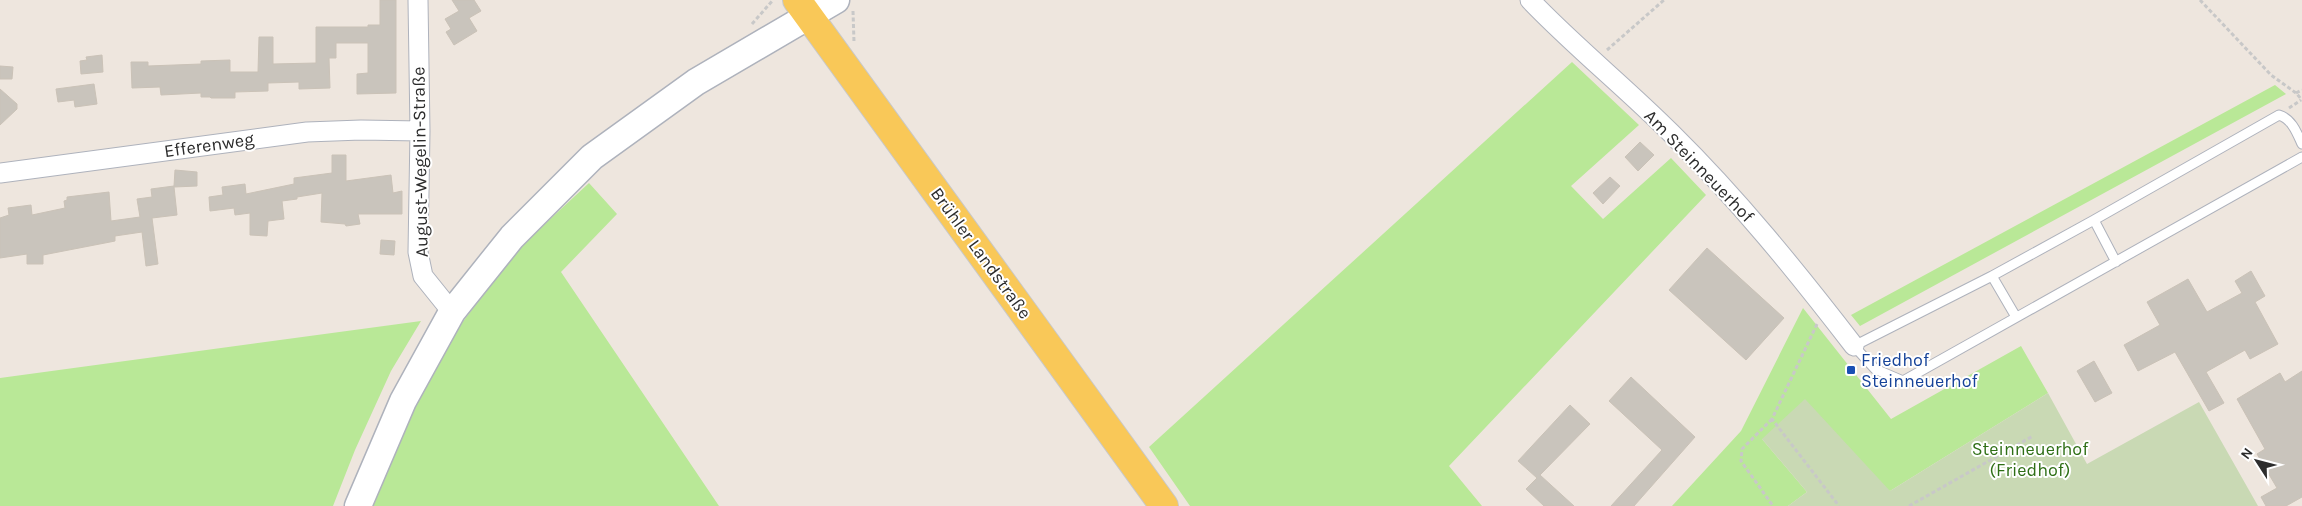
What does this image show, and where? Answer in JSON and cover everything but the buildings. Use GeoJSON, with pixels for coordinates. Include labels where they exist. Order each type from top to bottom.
{"type":"FeatureCollection","features":[{"type":"Feature","properties":{"kind":"main road"},"geometry":{"type":"LineString","coordinates":[[358,506],[402,401],[452,312],[512,237],[592,156],[803,8],[836,0]]}},
{"type":"Feature","properties":{"kind":"main road","name":"Brühler Landstraße"},"geometry":{"type":"LineString","coordinates":[[803,8],[1164,506]]}},
{"type":"Feature","properties":{"kind":"street","name":"August-Wegelin-Straße"},"geometry":{"type":"LineString","coordinates":[[418,0],[420,131],[418,252],[423,276],[452,312]]}},
{"type":"Feature","properties":{"kind":"street","name":"Am Steinneuerhof"},"geometry":{"type":"LineString","coordinates":[[1530,0],[1678,140],[1731,196],[1825,308],[1854,346]]}},
{"type":"Feature","properties":{"kind":"street","name":"Efferenweg"},"geometry":{"type":"LineString","coordinates":[[0,174],[307,132],[361,130],[420,131]]}},
{"type":"Feature","properties":{"kind":"lane"},"geometry":{"type":"LineString","coordinates":[[2302,144],[2298,133],[2286,117],[2279,115],[1992,276],[1854,346],[1875,370],[1903,381],[2302,157]]}},
{"type":"Feature","properties":{"kind":"lane"},"geometry":{"type":"LineString","coordinates":[[2094,220],[2116,262]]}},
{"type":"Feature","properties":{"kind":"lane"},"geometry":{"type":"LineString","coordinates":[[1992,276],[2016,317]]}},
{"type":"Feature","properties":{"kind":"path"},"geometry":{"type":"LineString","coordinates":[[1594,62],[1664,0]]}},
{"type":"Feature","properties":{"kind":"path"},"geometry":{"type":"LineString","coordinates":[[2200,0],[2271,75],[2296,93],[2302,100]]}},
{"type":"Feature","properties":{"kind":"path"},"geometry":{"type":"LineString","coordinates":[[2296,93],[2302,90]]}},
{"type":"Feature","properties":{"kind":"path"},"geometry":{"type":"LineString","coordinates":[[1773,506],[1741,461],[1742,449],[1772,419],[1825,308]]}},
{"type":"Feature","properties":{"kind":"path"},"geometry":{"type":"LineString","coordinates":[[1772,419],[1839,506]]}},
{"type":"Feature","properties":{"kind":"path"},"geometry":{"type":"LineString","coordinates":[[1909,506],[2033,436]]}},
{"type":"Feature","properties":{"kind":"green space"},"geometry":{"type":"Polygon","coordinates":[[[1572,62],[1639,125],[1571,186],[1603,219],[1671,158],[1706,195],[1449,466],[1482,506],[1190,506],[1149,447],[1572,62]]]}},
{"type":"Feature","properties":{"kind":"green space"},"geometry":{"type":"Polygon","coordinates":[[[2275,85],[2286,94],[1860,326],[1851,315],[2275,85]]]}},
{"type":"Feature","properties":{"kind":"green space"},"geometry":{"type":"Polygon","coordinates":[[[589,183],[617,214],[561,272],[719,506],[371,506],[412,411],[461,324],[520,247],[589,183]]]}},
{"type":"Feature","properties":{"kind":"green space"},"geometry":{"type":"Polygon","coordinates":[[[1803,308],[1891,419],[2021,346],[2048,393],[1890,491],[1762,439],[1807,492],[1788,506],[1672,506],[1741,431],[1803,308]]]}},
{"type":"Feature","properties":{"kind":"green space"},"geometry":{"type":"Polygon","coordinates":[[[421,321],[391,371],[355,450],[333,506],[0,506],[0,378],[421,321]]]}},
{"type":"Feature","properties":{"kind":"green space","name":"Steinneuerhof (Friedhof)"},"geometry":{"type":"Polygon","coordinates":[[[2048,393],[2087,464],[2199,402],[2258,506],[1788,506],[1807,492],[1762,439],[1805,399],[1890,491],[2048,393]]]}},
{"type":"Feature","properties":{"kind":"place","name":"Friedhof Steinneuerhof"},"geometry":{"type":"Point","coordinates":[1851,370]}}]}
